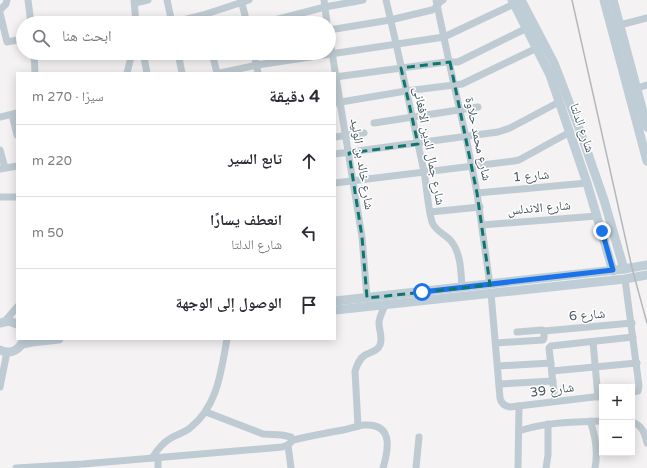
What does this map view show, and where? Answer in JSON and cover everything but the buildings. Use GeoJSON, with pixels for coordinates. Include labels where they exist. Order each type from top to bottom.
{"type":"FeatureCollection","features":[{"type":"Feature","properties":{"kind":"main road"},"geometry":{"type":"LineString","coordinates":[[604,0],[616,26]]}},
{"type":"Feature","properties":{"kind":"main road"},"geometry":{"type":"LineString","coordinates":[[613,0],[616,26],[633,89],[647,161]]}},
{"type":"Feature","properties":{"kind":"main road","name":"شارع الدلتا"},"geometry":{"type":"LineString","coordinates":[[515,1],[526,28],[537,48],[552,69]]}},
{"type":"Feature","properties":{"kind":"main road","name":"شارع الدلتا"},"geometry":{"type":"LineString","coordinates":[[515,1],[552,69],[613,270]]}},
{"type":"Feature","properties":{"kind":"main road"},"geometry":{"type":"LineString","coordinates":[[633,89],[647,127]]}},
{"type":"Feature","properties":{"kind":"main road","name":"شارع الدلتا"},"geometry":{"type":"LineString","coordinates":[[561,98],[588,152],[602,194],[625,274]]}},
{"type":"Feature","properties":{"kind":"main road"},"geometry":{"type":"LineString","coordinates":[[602,231],[612,228]]}},
{"type":"Feature","properties":{"kind":"main road"},"geometry":{"type":"LineString","coordinates":[[336,310],[385,305],[396,299],[462,288],[491,289],[613,270],[625,274],[647,265]]}},
{"type":"Feature","properties":{"kind":"main road"},"geometry":{"type":"LineString","coordinates":[[336,301],[367,298],[396,299],[625,274],[647,275]]}},
{"type":"Feature","properties":{"kind":"main road"},"geometry":{"type":"LineString","coordinates":[[3,322],[16,324]]}},
{"type":"Feature","properties":{"kind":"main road"},"geometry":{"type":"LineString","coordinates":[[3,351],[17,350],[23,342],[48,340]]}},
{"type":"Feature","properties":{"kind":"street"},"geometry":{"type":"LineString","coordinates":[[0,10],[6,4],[7,0]]}},
{"type":"Feature","properties":{"kind":"street"},"geometry":{"type":"LineString","coordinates":[[28,0],[30,16]]}},
{"type":"Feature","properties":{"kind":"street"},"geometry":{"type":"LineString","coordinates":[[135,16],[134,1],[148,0]]}},
{"type":"Feature","properties":{"kind":"street"},"geometry":{"type":"LineString","coordinates":[[167,0],[170,16]]}},
{"type":"Feature","properties":{"kind":"street"},"geometry":{"type":"LineString","coordinates":[[199,16],[241,1],[249,0]]}},
{"type":"Feature","properties":{"kind":"street"},"geometry":{"type":"LineString","coordinates":[[285,16],[325,3],[363,0]]}},
{"type":"Feature","properties":{"kind":"street","name":"شارع جمال الدين الافغانى"},"geometry":{"type":"LineString","coordinates":[[386,0],[424,172],[432,222],[435,228],[448,237],[456,248],[459,257],[462,288]]}},
{"type":"Feature","properties":{"kind":"street"},"geometry":{"type":"LineString","coordinates":[[241,1],[245,16]]}},
{"type":"Feature","properties":{"kind":"street"},"geometry":{"type":"LineString","coordinates":[[336,53],[444,37],[515,1]]}},
{"type":"Feature","properties":{"kind":"street"},"geometry":{"type":"LineString","coordinates":[[336,29],[390,20],[432,10],[436,8],[439,2]]}},
{"type":"Feature","properties":{"kind":"street","name":"شارع محمد حلاوة"},"geometry":{"type":"LineString","coordinates":[[439,2],[444,37],[480,207],[491,289],[501,401],[504,405]]}},
{"type":"Feature","properties":{"kind":"street"},"geometry":{"type":"LineString","coordinates":[[325,3],[326,16]]}},
{"type":"Feature","properties":{"kind":"street"},"geometry":{"type":"LineString","coordinates":[[0,13],[7,42]]}},
{"type":"Feature","properties":{"kind":"street"},"geometry":{"type":"LineString","coordinates":[[616,26],[647,18]]}},
{"type":"Feature","properties":{"kind":"street"},"geometry":{"type":"LineString","coordinates":[[336,77],[458,62],[526,28]]}},
{"type":"Feature","properties":{"kind":"street"},"geometry":{"type":"LineString","coordinates":[[0,46],[7,42],[16,40]]}},
{"type":"Feature","properties":{"kind":"street"},"geometry":{"type":"LineString","coordinates":[[338,103],[406,91],[466,83],[537,48]]}},
{"type":"Feature","properties":{"kind":"street"},"geometry":{"type":"LineString","coordinates":[[34,60],[35,72]]}},
{"type":"Feature","properties":{"kind":"street"},"geometry":{"type":"LineString","coordinates":[[127,72],[130,60]]}},
{"type":"Feature","properties":{"kind":"street"},"geometry":{"type":"LineString","coordinates":[[144,60],[147,72]]}},
{"type":"Feature","properties":{"kind":"street"},"geometry":{"type":"LineString","coordinates":[[179,60],[182,72]]}},
{"type":"Feature","properties":{"kind":"street"},"geometry":{"type":"LineString","coordinates":[[216,60],[217,72]]}},
{"type":"Feature","properties":{"kind":"street"},"geometry":{"type":"LineString","coordinates":[[256,60],[258,72]]}},
{"type":"Feature","properties":{"kind":"street"},"geometry":{"type":"LineString","coordinates":[[225,72],[291,60]]}},
{"type":"Feature","properties":{"kind":"street","name":"شارع خالد بن الوليد"},"geometry":{"type":"LineString","coordinates":[[333,60],[334,72]]}},
{"type":"Feature","properties":{"kind":"street"},"geometry":{"type":"LineString","coordinates":[[633,89],[647,85]]}},
{"type":"Feature","properties":{"kind":"street","name":"شارع خالد بن الوليد"},"geometry":{"type":"LineString","coordinates":[[336,86],[338,103],[346,135],[362,237],[367,298]]}},
{"type":"Feature","properties":{"kind":"street"},"geometry":{"type":"LineString","coordinates":[[336,154],[492,134],[504,131],[561,98]]}},
{"type":"Feature","properties":{"kind":"street"},"geometry":{"type":"LineString","coordinates":[[374,123],[478,107]]}},
{"type":"Feature","properties":{"kind":"street"},"geometry":{"type":"LineString","coordinates":[[0,117],[15,114],[16,124]]}},
{"type":"Feature","properties":{"kind":"street"},"geometry":{"type":"LineString","coordinates":[[336,183],[516,161],[570,132]]}},
{"type":"Feature","properties":{"kind":"street"},"geometry":{"type":"LineString","coordinates":[[336,137],[364,133]]}},
{"type":"Feature","properties":{"kind":"street"},"geometry":{"type":"LineString","coordinates":[[0,150],[2,168],[16,166]]}},
{"type":"Feature","properties":{"kind":"street","name":"شارع 1"},"geometry":{"type":"LineString","coordinates":[[477,193],[587,183]]}},
{"type":"Feature","properties":{"kind":"street"},"geometry":{"type":"LineString","coordinates":[[0,197],[16,197]]}},
{"type":"Feature","properties":{"kind":"street"},"geometry":{"type":"LineString","coordinates":[[430,212],[480,207]]}},
{"type":"Feature","properties":{"kind":"street","name":"شارع الاندلس"},"geometry":{"type":"LineString","coordinates":[[482,225],[597,216]]}},
{"type":"Feature","properties":{"kind":"street"},"geometry":{"type":"LineString","coordinates":[[625,274],[640,388],[638,391],[635,392]]}},
{"type":"Feature","properties":{"kind":"street"},"geometry":{"type":"LineString","coordinates":[[358,424],[356,366],[365,355],[378,348],[381,344],[379,321],[385,305]]}},
{"type":"Feature","properties":{"kind":"street"},"geometry":{"type":"LineString","coordinates":[[3,322],[16,308]]}},
{"type":"Feature","properties":{"kind":"street","name":"شارع 6"},"geometry":{"type":"LineString","coordinates":[[544,331],[632,323]]}},
{"type":"Feature","properties":{"kind":"street"},"geometry":{"type":"LineString","coordinates":[[496,343],[543,340],[544,338],[544,331],[542,330],[517,332]]}},
{"type":"Feature","properties":{"kind":"street"},"geometry":{"type":"LineString","coordinates":[[555,401],[549,348],[552,345],[633,337]]}},
{"type":"Feature","properties":{"kind":"street"},"geometry":{"type":"LineString","coordinates":[[158,468],[155,458],[160,446],[164,442],[186,431],[206,412],[217,390],[227,340]]}},
{"type":"Feature","properties":{"kind":"street"},"geometry":{"type":"LineString","coordinates":[[593,342],[599,390]]}},
{"type":"Feature","properties":{"kind":"street"},"geometry":{"type":"LineString","coordinates":[[0,387],[3,351]]}},
{"type":"Feature","properties":{"kind":"street"},"geometry":{"type":"LineString","coordinates":[[498,366],[551,363]]}},
{"type":"Feature","properties":{"kind":"street"},"geometry":{"type":"LineString","coordinates":[[552,371],[637,363]]}},
{"type":"Feature","properties":{"kind":"street"},"geometry":{"type":"LineString","coordinates":[[499,384],[553,381]]}},
{"type":"Feature","properties":{"kind":"street","name":"شارع 39"},"geometry":{"type":"LineString","coordinates":[[504,405],[510,407],[599,396]]}},
{"type":"Feature","properties":{"kind":"street"},"geometry":{"type":"LineString","coordinates":[[518,468],[519,406]]}},
{"type":"Feature","properties":{"kind":"street"},"geometry":{"type":"LineString","coordinates":[[206,412],[262,434],[291,437],[291,468]]}},
{"type":"Feature","properties":{"kind":"street"},"geometry":{"type":"LineString","coordinates":[[590,421],[596,442],[595,468]]}},
{"type":"Feature","properties":{"kind":"street"},"geometry":{"type":"LineString","coordinates":[[518,431],[548,424],[599,421]]}},
{"type":"Feature","properties":{"kind":"street"},"geometry":{"type":"LineString","coordinates":[[635,423],[639,425],[643,430],[647,443]]}},
{"type":"Feature","properties":{"kind":"street"},"geometry":{"type":"LineString","coordinates":[[16,468],[122,464],[155,458],[282,447],[291,442],[346,429],[358,424],[374,426],[380,428],[384,432],[387,442],[386,458],[383,468]]}},
{"type":"Feature","properties":{"kind":"street"},"geometry":{"type":"LineString","coordinates":[[546,468],[548,455],[548,424]]}},
{"type":"Feature","properties":{"kind":"street"},"geometry":{"type":"LineString","coordinates":[[416,468],[419,437]]}},
{"type":"Feature","properties":{"kind":"highlighted area"},"geometry":{"type":"Polygon","coordinates":[[[450,62],[477,193],[490,285],[367,298],[362,237],[349,153],[418,144],[401,68],[450,62]]]}},
{"type":"Feature","properties":{"kind":"railway"},"geometry":{"type":"LineString","coordinates":[[572,0],[632,268],[647,323]]}},
{"type":"Feature","properties":{"kind":"route"},"geometry":{"type":"LineString","coordinates":[[422,292],[613,270],[602,231]]}}]}
